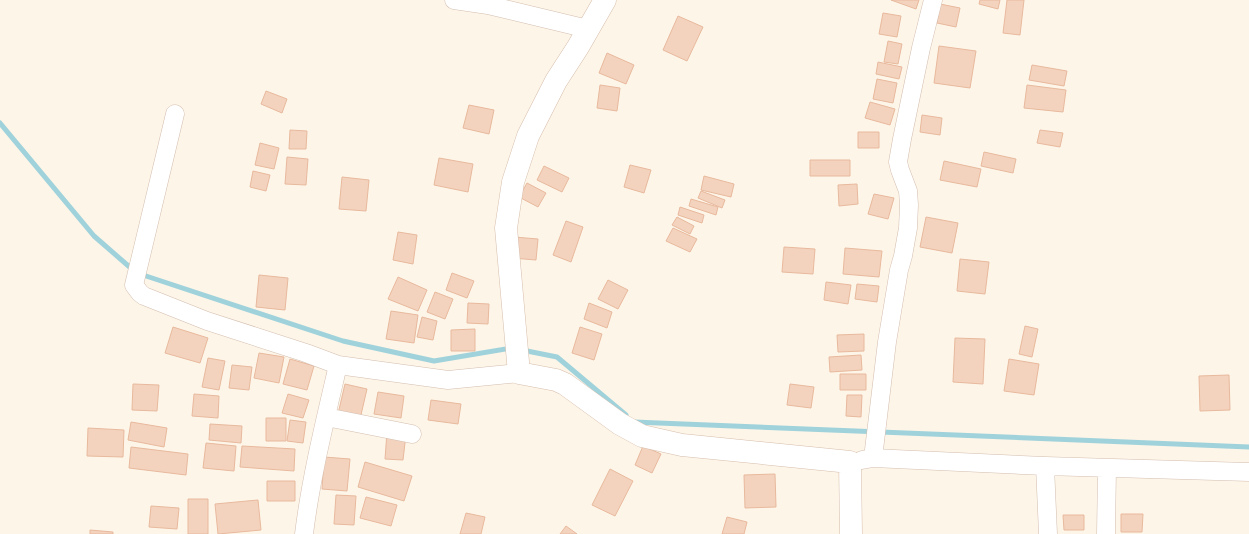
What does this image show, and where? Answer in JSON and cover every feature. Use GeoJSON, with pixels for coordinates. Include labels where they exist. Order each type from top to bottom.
{"type":"FeatureCollection","features":[{"type":"Feature","properties":{"kind":"street"},"geometry":{"type":"LineString","coordinates":[[454,0],[496,6],[588,29]]}},
{"type":"Feature","properties":{"kind":"street"},"geometry":{"type":"LineString","coordinates":[[518,370],[506,228],[513,182],[528,136],[556,81],[605,0]]}},
{"type":"Feature","properties":{"kind":"street"},"geometry":{"type":"LineString","coordinates":[[874,455],[887,342],[899,270],[908,228],[908,191],[898,162],[921,48],[933,0]]}},
{"type":"Feature","properties":{"kind":"street"},"geometry":{"type":"LineString","coordinates":[[175,114],[134,285],[140,293],[153,300],[338,365],[448,380],[518,370],[565,384],[620,424],[642,436],[682,445],[850,462],[874,455],[1045,466],[1249,472]]}},
{"type":"Feature","properties":{"kind":"street"},"geometry":{"type":"LineString","coordinates":[[304,534],[306,515],[338,365]]}},
{"type":"Feature","properties":{"kind":"street"},"geometry":{"type":"LineString","coordinates":[[326,417],[412,434]]}},
{"type":"Feature","properties":{"kind":"street"},"geometry":{"type":"LineString","coordinates":[[850,462],[851,534]]}},
{"type":"Feature","properties":{"kind":"street"},"geometry":{"type":"LineString","coordinates":[[1045,466],[1048,534]]}},
{"type":"Feature","properties":{"kind":"street"},"geometry":{"type":"LineString","coordinates":[[1106,468],[1106,534]]}},
{"type":"Feature","properties":{"kind":"building"},"geometry":{"type":"Polygon","coordinates":[[[891,0],[919,0],[916,9],[891,0]]]}},
{"type":"Feature","properties":{"kind":"building"},"geometry":{"type":"Polygon","coordinates":[[[980,0],[1000,0],[998,9],[979,4],[980,0]]]}},
{"type":"Feature","properties":{"kind":"building"},"geometry":{"type":"Polygon","coordinates":[[[1007,0],[1024,0],[1020,35],[1003,33],[1007,0]]]}},
{"type":"Feature","properties":{"kind":"building"},"geometry":{"type":"Polygon","coordinates":[[[940,4],[960,8],[956,27],[937,23],[940,4]]]}},
{"type":"Feature","properties":{"kind":"building"},"geometry":{"type":"Polygon","coordinates":[[[883,13],[901,16],[897,37],[879,34],[883,13]]]}},
{"type":"Feature","properties":{"kind":"building"},"geometry":{"type":"Polygon","coordinates":[[[678,16],[703,27],[687,61],[663,50],[678,16]]]}},
{"type":"Feature","properties":{"kind":"building"},"geometry":{"type":"Polygon","coordinates":[[[888,41],[902,44],[898,64],[884,62],[888,41]]]}},
{"type":"Feature","properties":{"kind":"building"},"geometry":{"type":"Polygon","coordinates":[[[939,46],[976,51],[970,88],[934,83],[939,46]]]}},
{"type":"Feature","properties":{"kind":"building"},"geometry":{"type":"Polygon","coordinates":[[[607,53],[634,65],[626,84],[599,73],[607,53]]]}},
{"type":"Feature","properties":{"kind":"building"},"geometry":{"type":"Polygon","coordinates":[[[878,62],[902,67],[899,79],[876,74],[878,62]]]}},
{"type":"Feature","properties":{"kind":"building"},"geometry":{"type":"Polygon","coordinates":[[[1032,65],[1067,71],[1064,86],[1029,80],[1032,65]]]}},
{"type":"Feature","properties":{"kind":"building"},"geometry":{"type":"Polygon","coordinates":[[[877,79],[897,83],[893,103],[873,99],[877,79]]]}},
{"type":"Feature","properties":{"kind":"building"},"geometry":{"type":"Polygon","coordinates":[[[600,85],[620,88],[617,111],[597,108],[600,85]]]}},
{"type":"Feature","properties":{"kind":"building"},"geometry":{"type":"Polygon","coordinates":[[[1027,85],[1066,90],[1063,112],[1024,108],[1027,85]]]}},
{"type":"Feature","properties":{"kind":"building"},"geometry":{"type":"Polygon","coordinates":[[[266,91],[287,99],[282,113],[261,104],[266,91]]]}},
{"type":"Feature","properties":{"kind":"building"},"geometry":{"type":"Polygon","coordinates":[[[870,102],[895,109],[890,125],[865,118],[870,102]]]}},
{"type":"Feature","properties":{"kind":"building"},"geometry":{"type":"Polygon","coordinates":[[[469,105],[494,110],[489,134],[463,128],[469,105]]]}},
{"type":"Feature","properties":{"kind":"building"},"geometry":{"type":"Polygon","coordinates":[[[922,115],[942,118],[940,135],[920,132],[922,115]]]}},
{"type":"Feature","properties":{"kind":"building"},"geometry":{"type":"Polygon","coordinates":[[[290,130],[307,131],[306,149],[289,149],[290,130]]]}},
{"type":"Feature","properties":{"kind":"building"},"geometry":{"type":"Polygon","coordinates":[[[1040,130],[1063,133],[1060,147],[1037,143],[1040,130]]]}},
{"type":"Feature","properties":{"kind":"building"},"geometry":{"type":"Polygon","coordinates":[[[858,132],[879,132],[879,148],[858,148],[858,132]]]}},
{"type":"Feature","properties":{"kind":"building"},"geometry":{"type":"Polygon","coordinates":[[[260,143],[279,148],[274,169],[255,165],[260,143]]]}},
{"type":"Feature","properties":{"kind":"building"},"geometry":{"type":"Polygon","coordinates":[[[984,152],[1016,159],[1013,173],[981,166],[984,152]]]}},
{"type":"Feature","properties":{"kind":"building"},"geometry":{"type":"Polygon","coordinates":[[[287,157],[308,159],[306,185],[285,184],[287,157]]]}},
{"type":"Feature","properties":{"kind":"building"},"geometry":{"type":"Polygon","coordinates":[[[439,158],[473,164],[468,192],[434,185],[439,158]]]}},
{"type":"Feature","properties":{"kind":"building"},"geometry":{"type":"Polygon","coordinates":[[[810,160],[850,160],[850,176],[810,176],[810,160]]]}},
{"type":"Feature","properties":{"kind":"building"},"geometry":{"type":"Polygon","coordinates":[[[944,161],[981,169],[977,187],[940,180],[944,161]]]}},
{"type":"Feature","properties":{"kind":"building"},"geometry":{"type":"Polygon","coordinates":[[[630,165],[651,170],[644,193],[624,187],[630,165]]]}},
{"type":"Feature","properties":{"kind":"building"},"geometry":{"type":"Polygon","coordinates":[[[544,166],[569,178],[562,192],[537,180],[544,166]]]}},
{"type":"Feature","properties":{"kind":"building"},"geometry":{"type":"Polygon","coordinates":[[[253,171],[270,175],[266,191],[250,187],[253,171]]]}},
{"type":"Feature","properties":{"kind":"building"},"geometry":{"type":"Polygon","coordinates":[[[704,176],[734,184],[731,197],[701,190],[704,176]]]}},
{"type":"Feature","properties":{"kind":"building"},"geometry":{"type":"Polygon","coordinates":[[[342,177],[369,180],[366,211],[339,209],[342,177]]]}},
{"type":"Feature","properties":{"kind":"building"},"geometry":{"type":"Polygon","coordinates":[[[527,183],[546,193],[538,207],[519,197],[527,183]]]}},
{"type":"Feature","properties":{"kind":"building"},"geometry":{"type":"Polygon","coordinates":[[[857,184],[858,204],[839,206],[838,185],[857,184]]]}},
{"type":"Feature","properties":{"kind":"building"},"geometry":{"type":"Polygon","coordinates":[[[701,191],[725,200],[722,208],[698,198],[701,191]]]}},
{"type":"Feature","properties":{"kind":"building"},"geometry":{"type":"Polygon","coordinates":[[[874,194],[894,198],[888,219],[868,214],[874,194]]]}},
{"type":"Feature","properties":{"kind":"building"},"geometry":{"type":"Polygon","coordinates":[[[691,199],[718,207],[716,215],[689,206],[691,199]]]}},
{"type":"Feature","properties":{"kind":"building"},"geometry":{"type":"Polygon","coordinates":[[[680,207],[704,215],[702,223],[678,215],[680,207]]]}},
{"type":"Feature","properties":{"kind":"building"},"geometry":{"type":"Polygon","coordinates":[[[677,217],[694,226],[690,234],[672,225],[677,217]]]}},
{"type":"Feature","properties":{"kind":"building"},"geometry":{"type":"Polygon","coordinates":[[[926,217],[958,223],[952,253],[920,247],[926,217]]]}},
{"type":"Feature","properties":{"kind":"building"},"geometry":{"type":"Polygon","coordinates":[[[566,221],[583,227],[571,262],[553,255],[566,221]]]}},
{"type":"Feature","properties":{"kind":"building"},"geometry":{"type":"Polygon","coordinates":[[[673,228],[697,239],[690,252],[666,241],[673,228]]]}},
{"type":"Feature","properties":{"kind":"building"},"geometry":{"type":"Polygon","coordinates":[[[398,232],[417,235],[413,264],[393,260],[398,232]]]}},
{"type":"Feature","properties":{"kind":"building"},"geometry":{"type":"Polygon","coordinates":[[[514,237],[538,239],[536,260],[512,258],[514,237]]]}},
{"type":"Feature","properties":{"kind":"building"},"geometry":{"type":"Polygon","coordinates":[[[784,247],[815,249],[813,274],[782,272],[784,247]]]}},
{"type":"Feature","properties":{"kind":"building"},"geometry":{"type":"Polygon","coordinates":[[[845,248],[882,251],[879,277],[843,274],[845,248]]]}},
{"type":"Feature","properties":{"kind":"building"},"geometry":{"type":"Polygon","coordinates":[[[960,259],[989,262],[985,294],[957,291],[960,259]]]}},
{"type":"Feature","properties":{"kind":"building"},"geometry":{"type":"Polygon","coordinates":[[[452,273],[474,281],[467,298],[446,290],[452,273]]]}},
{"type":"Feature","properties":{"kind":"building"},"geometry":{"type":"Polygon","coordinates":[[[259,275],[288,278],[285,310],[256,307],[259,275]]]}},
{"type":"Feature","properties":{"kind":"building"},"geometry":{"type":"Polygon","coordinates":[[[398,277],[427,290],[418,311],[388,299],[398,277]]]}},
{"type":"Feature","properties":{"kind":"building"},"geometry":{"type":"Polygon","coordinates":[[[608,280],[628,290],[618,309],[598,299],[608,280]]]}},
{"type":"Feature","properties":{"kind":"building"},"geometry":{"type":"Polygon","coordinates":[[[826,282],[851,285],[848,304],[824,300],[826,282]]]}},
{"type":"Feature","properties":{"kind":"building"},"geometry":{"type":"Polygon","coordinates":[[[857,284],[879,286],[877,302],[855,299],[857,284]]]}},
{"type":"Feature","properties":{"kind":"building"},"geometry":{"type":"Polygon","coordinates":[[[435,292],[453,299],[445,319],[427,312],[435,292]]]}},
{"type":"Feature","properties":{"kind":"building"},"geometry":{"type":"Polygon","coordinates":[[[468,303],[489,304],[488,324],[467,323],[468,303]]]}},
{"type":"Feature","properties":{"kind":"building"},"geometry":{"type":"Polygon","coordinates":[[[589,303],[612,312],[607,328],[584,319],[589,303]]]}},
{"type":"Feature","properties":{"kind":"building"},"geometry":{"type":"Polygon","coordinates":[[[391,311],[418,315],[414,343],[386,339],[391,311]]]}},
{"type":"Feature","properties":{"kind":"building"},"geometry":{"type":"Polygon","coordinates":[[[422,317],[437,321],[433,340],[417,337],[422,317]]]}},
{"type":"Feature","properties":{"kind":"building"},"geometry":{"type":"Polygon","coordinates":[[[1025,326],[1038,329],[1032,357],[1019,354],[1025,326]]]}},
{"type":"Feature","properties":{"kind":"building"},"geometry":{"type":"Polygon","coordinates":[[[173,327],[208,338],[200,363],[165,353],[173,327]]]}},
{"type":"Feature","properties":{"kind":"building"},"geometry":{"type":"Polygon","coordinates":[[[580,327],[602,334],[594,360],[572,353],[580,327]]]}},
{"type":"Feature","properties":{"kind":"building"},"geometry":{"type":"Polygon","coordinates":[[[475,329],[475,351],[451,351],[451,330],[475,329]]]}},
{"type":"Feature","properties":{"kind":"building"},"geometry":{"type":"Polygon","coordinates":[[[864,334],[864,351],[838,352],[837,335],[864,334]]]}},
{"type":"Feature","properties":{"kind":"building"},"geometry":{"type":"Polygon","coordinates":[[[955,338],[985,339],[983,384],[953,382],[955,338]]]}},
{"type":"Feature","properties":{"kind":"building"},"geometry":{"type":"Polygon","coordinates":[[[259,353],[284,357],[279,383],[254,378],[259,353]]]}},
{"type":"Feature","properties":{"kind":"building"},"geometry":{"type":"Polygon","coordinates":[[[861,355],[862,370],[830,372],[829,357],[861,355]]]}},
{"type":"Feature","properties":{"kind":"building"},"geometry":{"type":"Polygon","coordinates":[[[208,358],[225,361],[219,390],[202,387],[208,358]]]}},
{"type":"Feature","properties":{"kind":"building"},"geometry":{"type":"Polygon","coordinates":[[[290,359],[314,366],[307,390],[283,384],[290,359]]]}},
{"type":"Feature","properties":{"kind":"building"},"geometry":{"type":"Polygon","coordinates":[[[1009,359],[1039,364],[1034,395],[1004,391],[1009,359]]]}},
{"type":"Feature","properties":{"kind":"building"},"geometry":{"type":"Polygon","coordinates":[[[232,365],[252,367],[249,390],[229,388],[232,365]]]}},
{"type":"Feature","properties":{"kind":"building"},"geometry":{"type":"Polygon","coordinates":[[[840,374],[866,374],[866,390],[840,390],[840,374]]]}},
{"type":"Feature","properties":{"kind":"building"},"geometry":{"type":"Polygon","coordinates":[[[1229,375],[1230,410],[1200,411],[1199,376],[1229,375]]]}},
{"type":"Feature","properties":{"kind":"building"},"geometry":{"type":"Polygon","coordinates":[[[133,384],[159,385],[157,411],[132,410],[133,384]]]}},
{"type":"Feature","properties":{"kind":"building"},"geometry":{"type":"Polygon","coordinates":[[[345,384],[367,389],[360,419],[338,414],[345,384]]]}},
{"type":"Feature","properties":{"kind":"building"},"geometry":{"type":"Polygon","coordinates":[[[790,384],[814,387],[811,408],[787,405],[790,384]]]}},
{"type":"Feature","properties":{"kind":"building"},"geometry":{"type":"Polygon","coordinates":[[[378,392],[404,396],[401,418],[374,414],[378,392]]]}},
{"type":"Feature","properties":{"kind":"building"},"geometry":{"type":"Polygon","coordinates":[[[194,394],[219,396],[218,418],[192,416],[194,394]]]}},
{"type":"Feature","properties":{"kind":"building"},"geometry":{"type":"Polygon","coordinates":[[[288,394],[309,400],[303,418],[282,413],[288,394]]]}},
{"type":"Feature","properties":{"kind":"building"},"geometry":{"type":"Polygon","coordinates":[[[847,395],[862,395],[861,417],[846,416],[847,395]]]}},
{"type":"Feature","properties":{"kind":"building"},"geometry":{"type":"Polygon","coordinates":[[[431,400],[461,404],[458,424],[428,420],[431,400]]]}},
{"type":"Feature","properties":{"kind":"building"},"geometry":{"type":"Polygon","coordinates":[[[266,418],[286,418],[286,441],[266,441],[266,418]]]}},
{"type":"Feature","properties":{"kind":"building"},"geometry":{"type":"Polygon","coordinates":[[[290,420],[306,422],[303,443],[287,441],[290,420]]]}},
{"type":"Feature","properties":{"kind":"building"},"geometry":{"type":"Polygon","coordinates":[[[131,422],[167,428],[164,447],[128,440],[131,422]]]}},
{"type":"Feature","properties":{"kind":"building"},"geometry":{"type":"Polygon","coordinates":[[[210,424],[242,426],[241,443],[209,440],[210,424]]]}},
{"type":"Feature","properties":{"kind":"building"},"geometry":{"type":"Polygon","coordinates":[[[88,428],[124,430],[123,457],[87,456],[88,428]]]}},
{"type":"Feature","properties":{"kind":"building"},"geometry":{"type":"Polygon","coordinates":[[[387,432],[406,434],[403,460],[385,459],[387,432]]]}},
{"type":"Feature","properties":{"kind":"building"},"geometry":{"type":"Polygon","coordinates":[[[206,443],[236,446],[234,471],[203,468],[206,443]]]}},
{"type":"Feature","properties":{"kind":"building"},"geometry":{"type":"Polygon","coordinates":[[[242,446],[295,449],[294,471],[240,467],[242,446]]]}},
{"type":"Feature","properties":{"kind":"building"},"geometry":{"type":"Polygon","coordinates":[[[643,446],[661,454],[652,473],[635,465],[643,446]]]}},
{"type":"Feature","properties":{"kind":"building"},"geometry":{"type":"Polygon","coordinates":[[[131,447],[188,454],[186,475],[129,468],[131,447]]]}},
{"type":"Feature","properties":{"kind":"building"},"geometry":{"type":"Polygon","coordinates":[[[324,457],[350,459],[347,491],[322,489],[324,457]]]}},
{"type":"Feature","properties":{"kind":"building"},"geometry":{"type":"Polygon","coordinates":[[[365,462],[412,476],[404,501],[358,487],[365,462]]]}},
{"type":"Feature","properties":{"kind":"building"},"geometry":{"type":"Polygon","coordinates":[[[610,469],[633,481],[615,516],[592,505],[610,469]]]}},
{"type":"Feature","properties":{"kind":"building"},"geometry":{"type":"Polygon","coordinates":[[[775,474],[776,507],[745,508],[744,475],[775,474]]]}},
{"type":"Feature","properties":{"kind":"building"},"geometry":{"type":"Polygon","coordinates":[[[267,481],[295,481],[295,501],[267,501],[267,481]]]}},
{"type":"Feature","properties":{"kind":"building"},"geometry":{"type":"Polygon","coordinates":[[[336,495],[356,496],[354,525],[334,524],[336,495]]]}},
{"type":"Feature","properties":{"kind":"building"},"geometry":{"type":"Polygon","coordinates":[[[366,497],[397,505],[391,526],[360,518],[366,497]]]}},
{"type":"Feature","properties":{"kind":"building"},"geometry":{"type":"Polygon","coordinates":[[[188,499],[208,499],[208,534],[188,534],[188,499]]]}},
{"type":"Feature","properties":{"kind":"building"},"geometry":{"type":"Polygon","coordinates":[[[258,500],[261,530],[218,534],[215,504],[258,500]]]}},
{"type":"Feature","properties":{"kind":"building"},"geometry":{"type":"Polygon","coordinates":[[[151,506],[179,508],[177,529],[149,527],[151,506]]]}},
{"type":"Feature","properties":{"kind":"building"},"geometry":{"type":"Polygon","coordinates":[[[466,513],[485,517],[481,534],[460,534],[466,513]]]}},
{"type":"Feature","properties":{"kind":"building"},"geometry":{"type":"Polygon","coordinates":[[[1121,514],[1143,514],[1142,532],[1121,532],[1121,514]]]}},
{"type":"Feature","properties":{"kind":"building"},"geometry":{"type":"Polygon","coordinates":[[[1063,515],[1084,515],[1084,530],[1064,530],[1063,515]]]}},
{"type":"Feature","properties":{"kind":"building"},"geometry":{"type":"Polygon","coordinates":[[[727,517],[747,522],[744,534],[722,534],[727,517]]]}},
{"type":"Feature","properties":{"kind":"building"},"geometry":{"type":"Polygon","coordinates":[[[566,526],[577,534],[560,534],[566,526]]]}},
{"type":"Feature","properties":{"kind":"building"},"geometry":{"type":"Polygon","coordinates":[[[90,530],[113,532],[113,534],[90,534],[90,530]]]}},
{"type":"Feature","properties":{"kind":"waterway"},"geometry":{"type":"LineString","coordinates":[[0,123],[94,236],[133,270]]}},
{"type":"Feature","properties":{"kind":"waterway"},"geometry":{"type":"LineString","coordinates":[[140,274],[343,341],[434,361],[512,348]]}},
{"type":"Feature","properties":{"kind":"waterway"},"geometry":{"type":"LineString","coordinates":[[522,350],[557,357],[626,415]]}},
{"type":"Feature","properties":{"kind":"waterway"},"geometry":{"type":"LineString","coordinates":[[634,422],[1249,447]]}}]}
